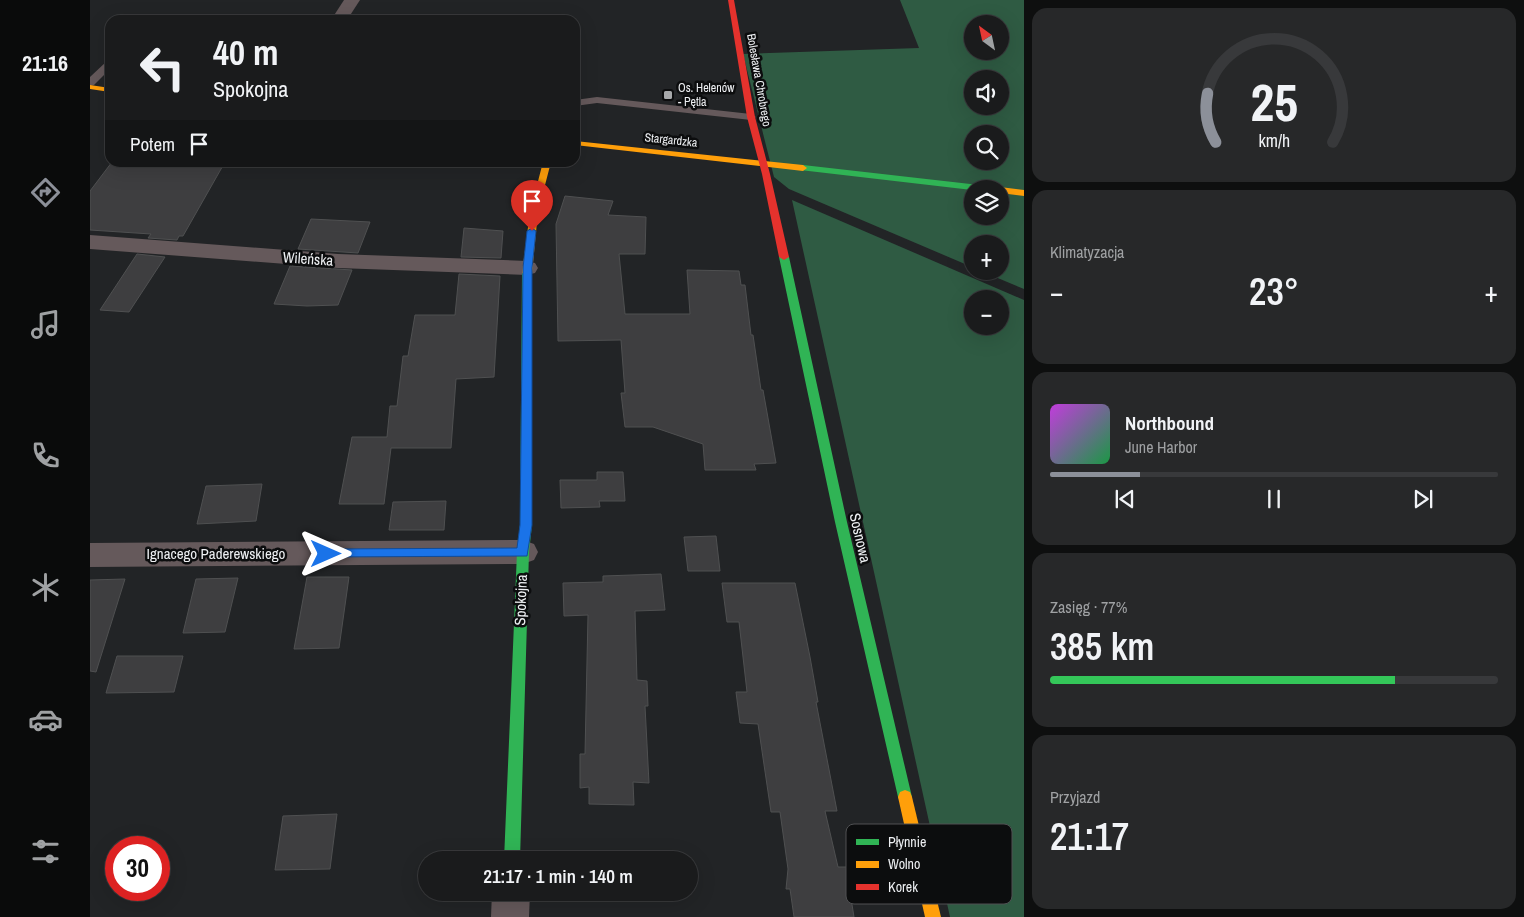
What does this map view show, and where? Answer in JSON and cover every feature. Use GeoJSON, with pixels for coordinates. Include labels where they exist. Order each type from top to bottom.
{"type":"FeatureCollection","features":[{"type":"Feature","properties":{"kind":"street"},"geometry":{"type":"LineString","coordinates":[[342,15],[352,0]]}},
{"type":"Feature","properties":{"kind":"street","name":"Bolesława Chrobrego"},"geometry":{"type":"LineString","coordinates":[[731,0],[751,117],[764,164]]}},
{"type":"Feature","properties":{"kind":"street"},"geometry":{"type":"LineString","coordinates":[[90,88],[105,90]]}},
{"type":"Feature","properties":{"kind":"street","name":"Stargardzka"},"geometry":{"type":"LineString","coordinates":[[580,144],[964,186]]}},
{"type":"Feature","properties":{"kind":"street","name":"Sosnowa"},"geometry":{"type":"LineString","coordinates":[[764,164],[841,522],[911,824]]}},
{"type":"Feature","properties":{"kind":"street","name":"Spokojna"},"geometry":{"type":"LineString","coordinates":[[512,851],[523,552],[526,525],[527,268],[534,212],[545,167]]}},
{"type":"Feature","properties":{"kind":"street"},"geometry":{"type":"LineString","coordinates":[[1009,191],[1024,193]]}},
{"type":"Feature","properties":{"kind":"street","name":"Wileńska"},"geometry":{"type":"LineString","coordinates":[[90,242],[338,261],[527,268]]}},
{"type":"Feature","properties":{"kind":"street","name":"Ignacego Paderewskiego"},"geometry":{"type":"LineString","coordinates":[[90,555],[523,552]]}},
{"type":"Feature","properties":{"kind":"street"},"geometry":{"type":"LineString","coordinates":[[510,917],[511,901]]}},
{"type":"Feature","properties":{"kind":"street","name":"Sosnowa"},"geometry":{"type":"LineString","coordinates":[[930,904],[933,917]]}},
{"type":"Feature","properties":{"kind":"lane"},"geometry":{"type":"LineString","coordinates":[[90,83],[105,68]]}},
{"type":"Feature","properties":{"kind":"lane"},"geometry":{"type":"LineString","coordinates":[[580,102],[597,100],[751,117]]}},
{"type":"Feature","properties":{"kind":"green space"},"geometry":{"type":"Polygon","coordinates":[[[900,0],[1024,0],[1024,289],[1002,280],[1009,280],[1009,235],[964,235],[964,264],[789,189],[774,177],[743,54],[919,48],[900,0]]]}},
{"type":"Feature","properties":{"kind":"green space"},"geometry":{"type":"Polygon","coordinates":[[[792,200],[964,274],[964,280],[978,280],[1001,290],[964,290],[964,335],[1009,335],[1009,294],[1024,300],[1024,917],[950,917],[947,904],[1012,904],[1012,824],[930,824],[792,200]]]}},
{"type":"Feature","properties":{"kind":"building"},"geometry":{"type":"Polygon","coordinates":[[[108,167],[222,167],[183,236],[179,236],[177,240],[148,238],[151,234],[90,230],[90,191],[108,167]]]}},
{"type":"Feature","properties":{"kind":"building"},"geometry":{"type":"Polygon","coordinates":[[[565,196],[613,201],[608,215],[646,217],[645,254],[619,254],[625,314],[690,314],[687,270],[739,271],[741,285],[745,285],[751,335],[753,335],[761,390],[763,390],[776,463],[754,464],[756,470],[705,470],[703,444],[653,427],[625,427],[621,393],[625,393],[621,340],[558,341],[556,224],[565,196]]]}},
{"type":"Feature","properties":{"kind":"building"},"geometry":{"type":"Polygon","coordinates":[[[311,219],[370,222],[358,253],[298,249],[311,219]]]}},
{"type":"Feature","properties":{"kind":"building"},"geometry":{"type":"Polygon","coordinates":[[[464,228],[503,231],[501,258],[461,257],[464,228]]]}},
{"type":"Feature","properties":{"kind":"building"},"geometry":{"type":"Polygon","coordinates":[[[137,254],[165,257],[129,312],[100,310],[137,254]]]}},
{"type":"Feature","properties":{"kind":"building"},"geometry":{"type":"Polygon","coordinates":[[[290,266],[352,270],[338,305],[274,304],[290,266]]]}},
{"type":"Feature","properties":{"kind":"building"},"geometry":{"type":"Polygon","coordinates":[[[459,274],[500,276],[494,377],[456,379],[451,448],[391,448],[384,504],[339,504],[352,437],[387,437],[390,406],[397,406],[403,356],[408,356],[415,315],[455,315],[459,274]]]}},
{"type":"Feature","properties":{"kind":"building"},"geometry":{"type":"Polygon","coordinates":[[[597,472],[623,472],[625,501],[599,501],[600,507],[561,508],[560,480],[597,480],[597,472]]]}},
{"type":"Feature","properties":{"kind":"building"},"geometry":{"type":"Polygon","coordinates":[[[262,484],[256,521],[197,524],[206,486],[262,484]]]}},
{"type":"Feature","properties":{"kind":"building"},"geometry":{"type":"Polygon","coordinates":[[[446,501],[444,530],[389,530],[393,502],[446,501]]]}},
{"type":"Feature","properties":{"kind":"building"},"geometry":{"type":"Polygon","coordinates":[[[716,536],[720,571],[688,571],[684,537],[716,536]]]}},
{"type":"Feature","properties":{"kind":"building"},"geometry":{"type":"Polygon","coordinates":[[[661,574],[665,610],[635,611],[637,680],[647,681],[648,706],[645,706],[649,783],[633,782],[634,805],[589,804],[589,787],[580,788],[580,754],[585,754],[588,615],[564,616],[563,583],[603,582],[603,576],[661,574]]]}},
{"type":"Feature","properties":{"kind":"building"},"geometry":{"type":"Polygon","coordinates":[[[307,577],[349,577],[339,648],[294,649],[307,577]]]}},
{"type":"Feature","properties":{"kind":"building"},"geometry":{"type":"Polygon","coordinates":[[[238,578],[225,632],[183,633],[196,579],[238,578]]]}},
{"type":"Feature","properties":{"kind":"building"},"geometry":{"type":"Polygon","coordinates":[[[125,579],[96,672],[90,671],[90,580],[125,579]]]}},
{"type":"Feature","properties":{"kind":"building"},"geometry":{"type":"Polygon","coordinates":[[[722,583],[795,583],[837,811],[825,811],[838,867],[846,867],[846,904],[852,904],[854,917],[794,917],[790,889],[786,889],[788,869],[780,812],[771,812],[758,724],[740,723],[736,692],[747,692],[739,622],[727,622],[722,583]]]}},
{"type":"Feature","properties":{"kind":"building"},"geometry":{"type":"Polygon","coordinates":[[[117,656],[183,656],[174,692],[106,693],[117,656]]]}},
{"type":"Feature","properties":{"kind":"building"},"geometry":{"type":"Polygon","coordinates":[[[337,814],[330,869],[275,870],[283,816],[337,814]]]}},
{"type":"Feature","properties":{"kind":"traffic: fast"},"geometry":{"type":"LineString","coordinates":[[803,168],[964,186]]}},
{"type":"Feature","properties":{"kind":"traffic: fast"},"geometry":{"type":"LineString","coordinates":[[784,257],[841,522],[905,797]]}},
{"type":"Feature","properties":{"kind":"traffic: fast"},"geometry":{"type":"LineString","coordinates":[[512,851],[523,552],[526,525],[527,273]]}},
{"type":"Feature","properties":{"kind":"traffic: slow"},"geometry":{"type":"LineString","coordinates":[[90,87],[105,89]]}},
{"type":"Feature","properties":{"kind":"traffic: slow"},"geometry":{"type":"LineString","coordinates":[[580,144],[803,168]]}},
{"type":"Feature","properties":{"kind":"traffic: slow"},"geometry":{"type":"LineString","coordinates":[[527,273],[534,212],[546,167]]}},
{"type":"Feature","properties":{"kind":"traffic: slow"},"geometry":{"type":"LineString","coordinates":[[1009,191],[1024,193]]}},
{"type":"Feature","properties":{"kind":"traffic: slow"},"geometry":{"type":"LineString","coordinates":[[905,797],[911,824]]}},
{"type":"Feature","properties":{"kind":"traffic: slow"},"geometry":{"type":"LineString","coordinates":[[930,904],[933,917]]}},
{"type":"Feature","properties":{"kind":"traffic: jam"},"geometry":{"type":"LineString","coordinates":[[731,0],[751,117],[766,174],[784,257]]}},
{"type":"Feature","properties":{"kind":"place","name":"Os. Helenów - Pętla"},"geometry":{"type":"Point","coordinates":[668,95]}},
{"type":"Feature","properties":{"kind":"route"},"geometry":{"type":"LineString","coordinates":[[326,554],[523,552],[526,525],[527,268],[532,231]]}}]}
